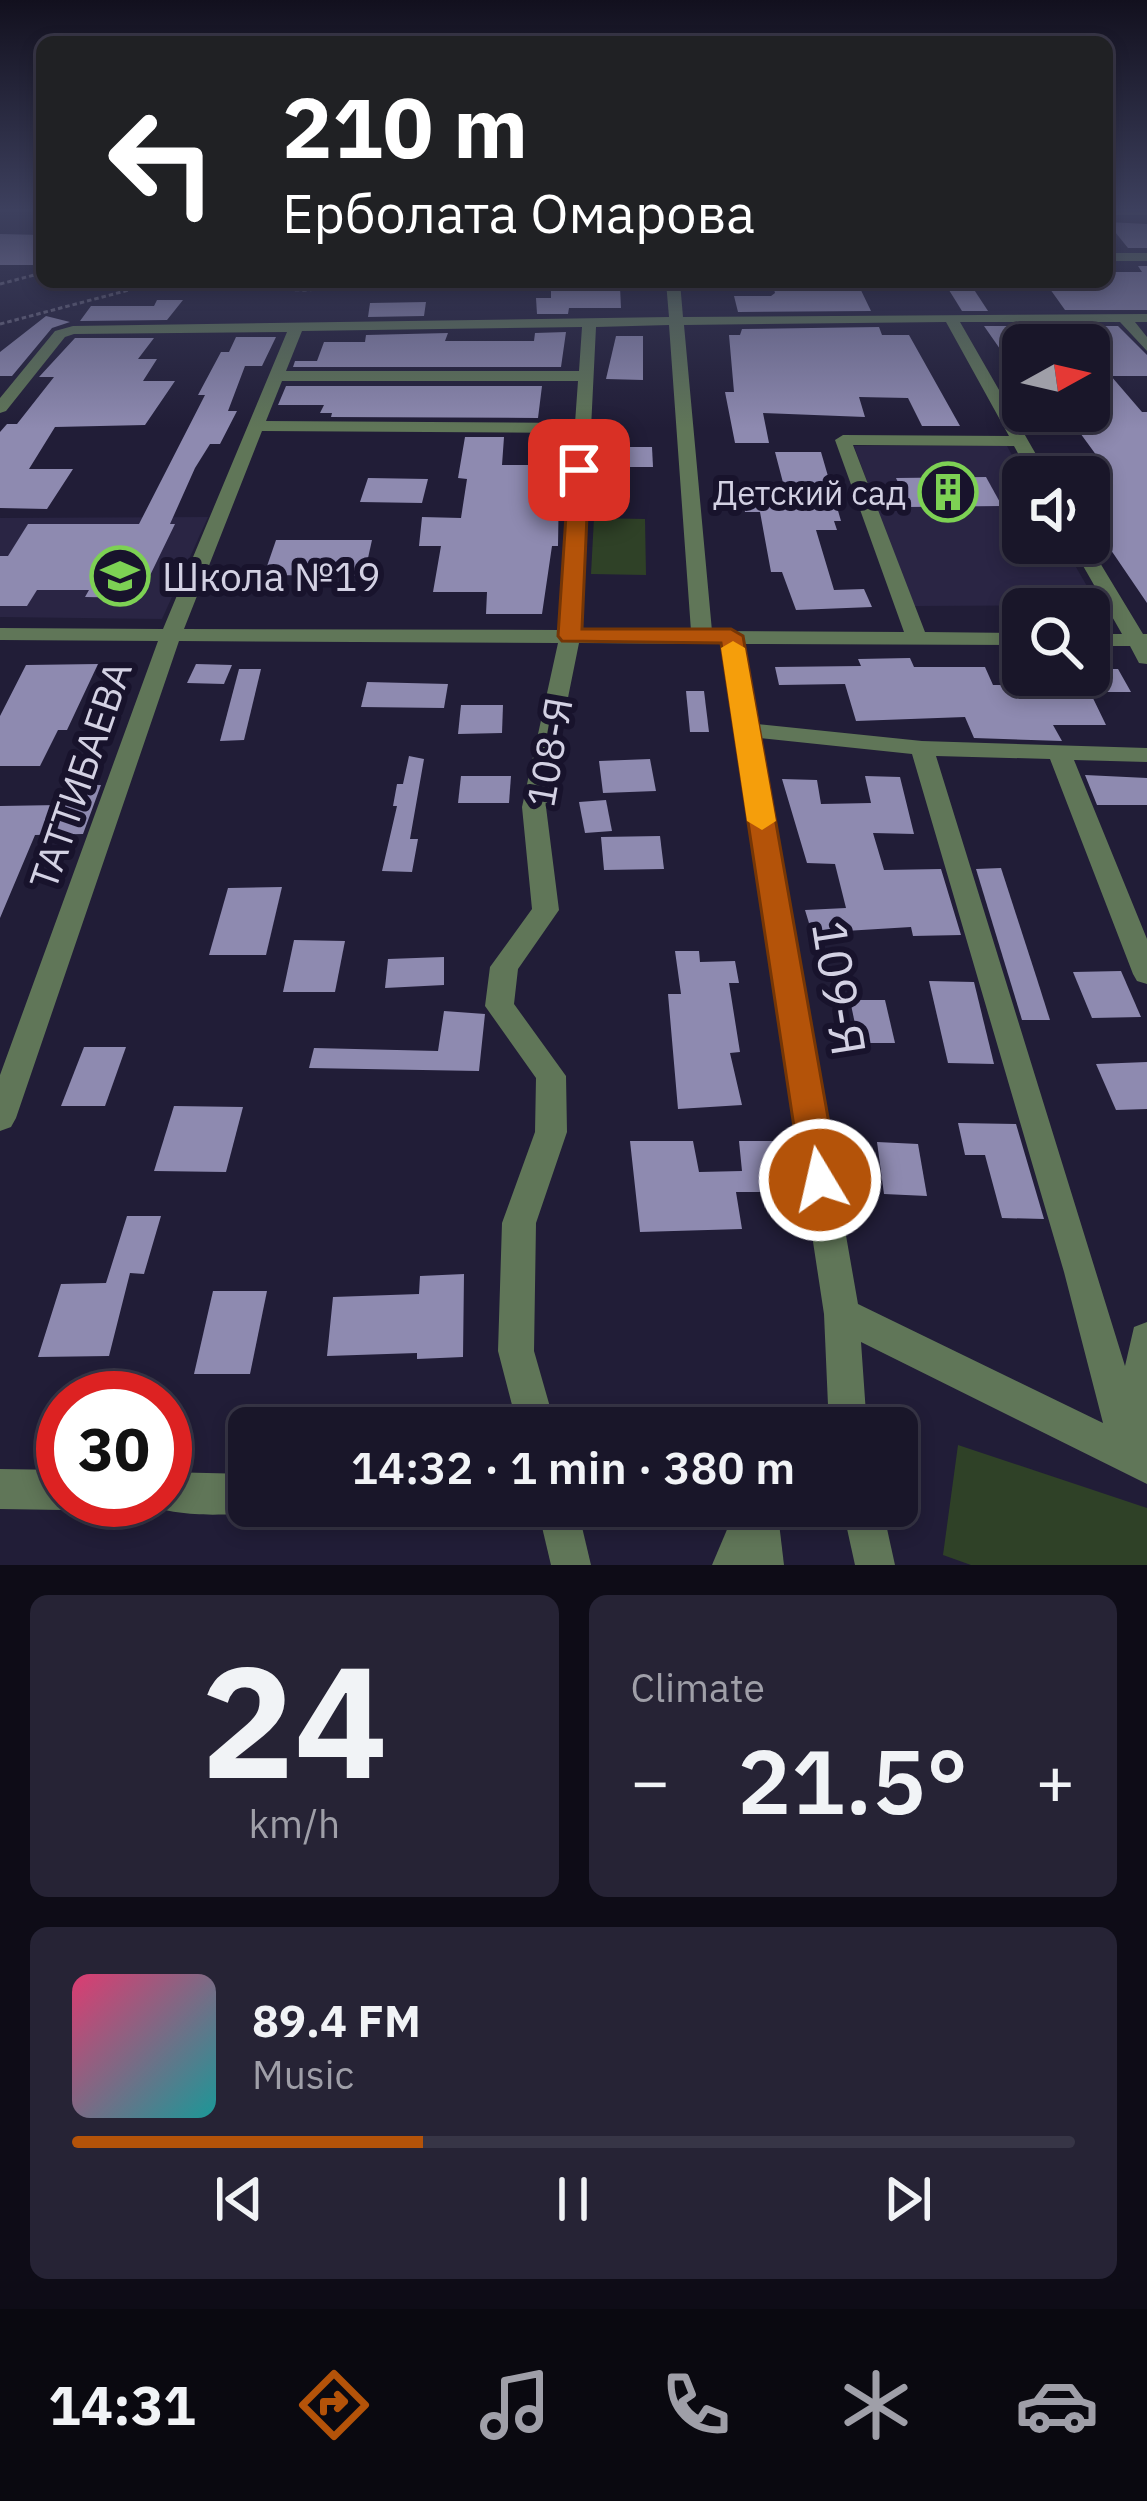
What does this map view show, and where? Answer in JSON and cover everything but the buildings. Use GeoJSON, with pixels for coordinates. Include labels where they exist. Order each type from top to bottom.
{"type":"FeatureCollection","features":[{"type":"Feature","properties":{"kind":"street","name":"109-Я"},"geometry":{"type":"LineString","coordinates":[[673,288],[717,636],[747,730],[842,1314],[847,1407]]}},
{"type":"Feature","properties":{"kind":"street"},"geometry":{"type":"LineString","coordinates":[[1124,318],[1147,346]]}},
{"type":"Feature","properties":{"kind":"street"},"geometry":{"type":"LineString","coordinates":[[0,408],[60,334],[73,330],[589,326],[676,319],[1147,318]]}},
{"type":"Feature","properties":{"kind":"street"},"geometry":{"type":"LineString","coordinates":[[951,320],[1028,456]]}},
{"type":"Feature","properties":{"kind":"street","name":"108-Я"},"geometry":{"type":"LineString","coordinates":[[531,1407],[516,1351],[519,1222],[551,1132],[551,1076],[499,1006],[504,967],[546,910],[534,807],[570,636],[589,326]]}},
{"type":"Feature","properties":{"kind":"street","name":"ТАТТИБАЕВА"},"geometry":{"type":"LineString","coordinates":[[0,1118],[171,634],[296,328]]}},
{"type":"Feature","properties":{"kind":"street"},"geometry":{"type":"LineString","coordinates":[[277,376],[586,376]]}},
{"type":"Feature","properties":{"kind":"street"},"geometry":{"type":"LineString","coordinates":[[259,426],[581,428]]}},
{"type":"Feature","properties":{"kind":"street"},"geometry":{"type":"LineString","coordinates":[[917,639],[844,440],[1019,441]]}},
{"type":"Feature","properties":{"kind":"street"},"geometry":{"type":"LineString","coordinates":[[1092,564],[1143,646]]}},
{"type":"Feature","properties":{"kind":"street"},"geometry":{"type":"LineString","coordinates":[[0,634],[1002,639]]}},
{"type":"Feature","properties":{"kind":"street"},"geometry":{"type":"LineString","coordinates":[[1110,642],[1143,646]]}},
{"type":"Feature","properties":{"kind":"street"},"geometry":{"type":"LineString","coordinates":[[747,730],[922,748],[1061,756],[1147,755]]}},
{"type":"Feature","properties":{"kind":"street"},"geometry":{"type":"LineString","coordinates":[[922,748],[1139,1461]]}},
{"type":"Feature","properties":{"kind":"street"},"geometry":{"type":"LineString","coordinates":[[1061,756],[1147,974]]}},
{"type":"Feature","properties":{"kind":"street"},"geometry":{"type":"LineString","coordinates":[[842,1314],[1139,1461]]}},
{"type":"Feature","properties":{"kind":"street"},"geometry":{"type":"LineString","coordinates":[[1139,1461],[1147,1339]]}},
{"type":"Feature","properties":{"kind":"street"},"geometry":{"type":"LineString","coordinates":[[0,1489],[36,1490]]}},
{"type":"Feature","properties":{"kind":"street"},"geometry":{"type":"LineString","coordinates":[[192,1493],[228,1494]]}},
{"type":"Feature","properties":{"kind":"street"},"geometry":{"type":"LineString","coordinates":[[562,1527],[571,1565]]}},
{"type":"Feature","properties":{"kind":"street"},"geometry":{"type":"LineString","coordinates":[[732,1565],[748,1527]]}},
{"type":"Feature","properties":{"kind":"street"},"geometry":{"type":"LineString","coordinates":[[759,1527],[764,1565]]}},
{"type":"Feature","properties":{"kind":"street"},"geometry":{"type":"LineString","coordinates":[[867,1527],[875,1565]]}},
{"type":"Feature","properties":{"kind":"path"},"geometry":{"type":"LineString","coordinates":[[0,324],[134,288]]}},
{"type":"Feature","properties":{"kind":"path"},"geometry":{"type":"LineString","coordinates":[[242,288],[333,288]]}},
{"type":"Feature","properties":{"kind":"shaded area"},"geometry":{"type":"Polygon","coordinates":[[[854,446],[1007,446],[1012,456],[1002,456],[1002,564],[1074,564],[1088,588],[1002,588],[1002,606],[913,606],[854,446]]]}},
{"type":"Feature","properties":{"kind":"shaded area"},"geometry":{"type":"Polygon","coordinates":[[[208,517],[162,619],[0,617],[0,518],[208,517]]]}},
{"type":"Feature","properties":{"kind":"green space"},"geometry":{"type":"Polygon","coordinates":[[[594,518],[645,519],[646,575],[591,574],[594,518]]]}},
{"type":"Feature","properties":{"kind":"green space"},"geometry":{"type":"Polygon","coordinates":[[[958,1445],[1147,1508],[1147,1565],[971,1565],[943,1555],[958,1445]]]}},
{"type":"Feature","properties":{"kind":"slow traffic"},"geometry":{"type":"LineString","coordinates":[[733,648],[762,821]]}},
{"type":"Feature","properties":{"kind":"place","name":"Детский сад"},"geometry":{"type":"Point","coordinates":[948,492]}},
{"type":"Feature","properties":{"kind":"place","name":"Школа №19"},"geometry":{"type":"Point","coordinates":[120,576]}},
{"type":"Feature","properties":{"kind":"route"},"geometry":{"type":"LineString","coordinates":[[579,470],[570,636],[731,636],[820,1180]]}}]}
